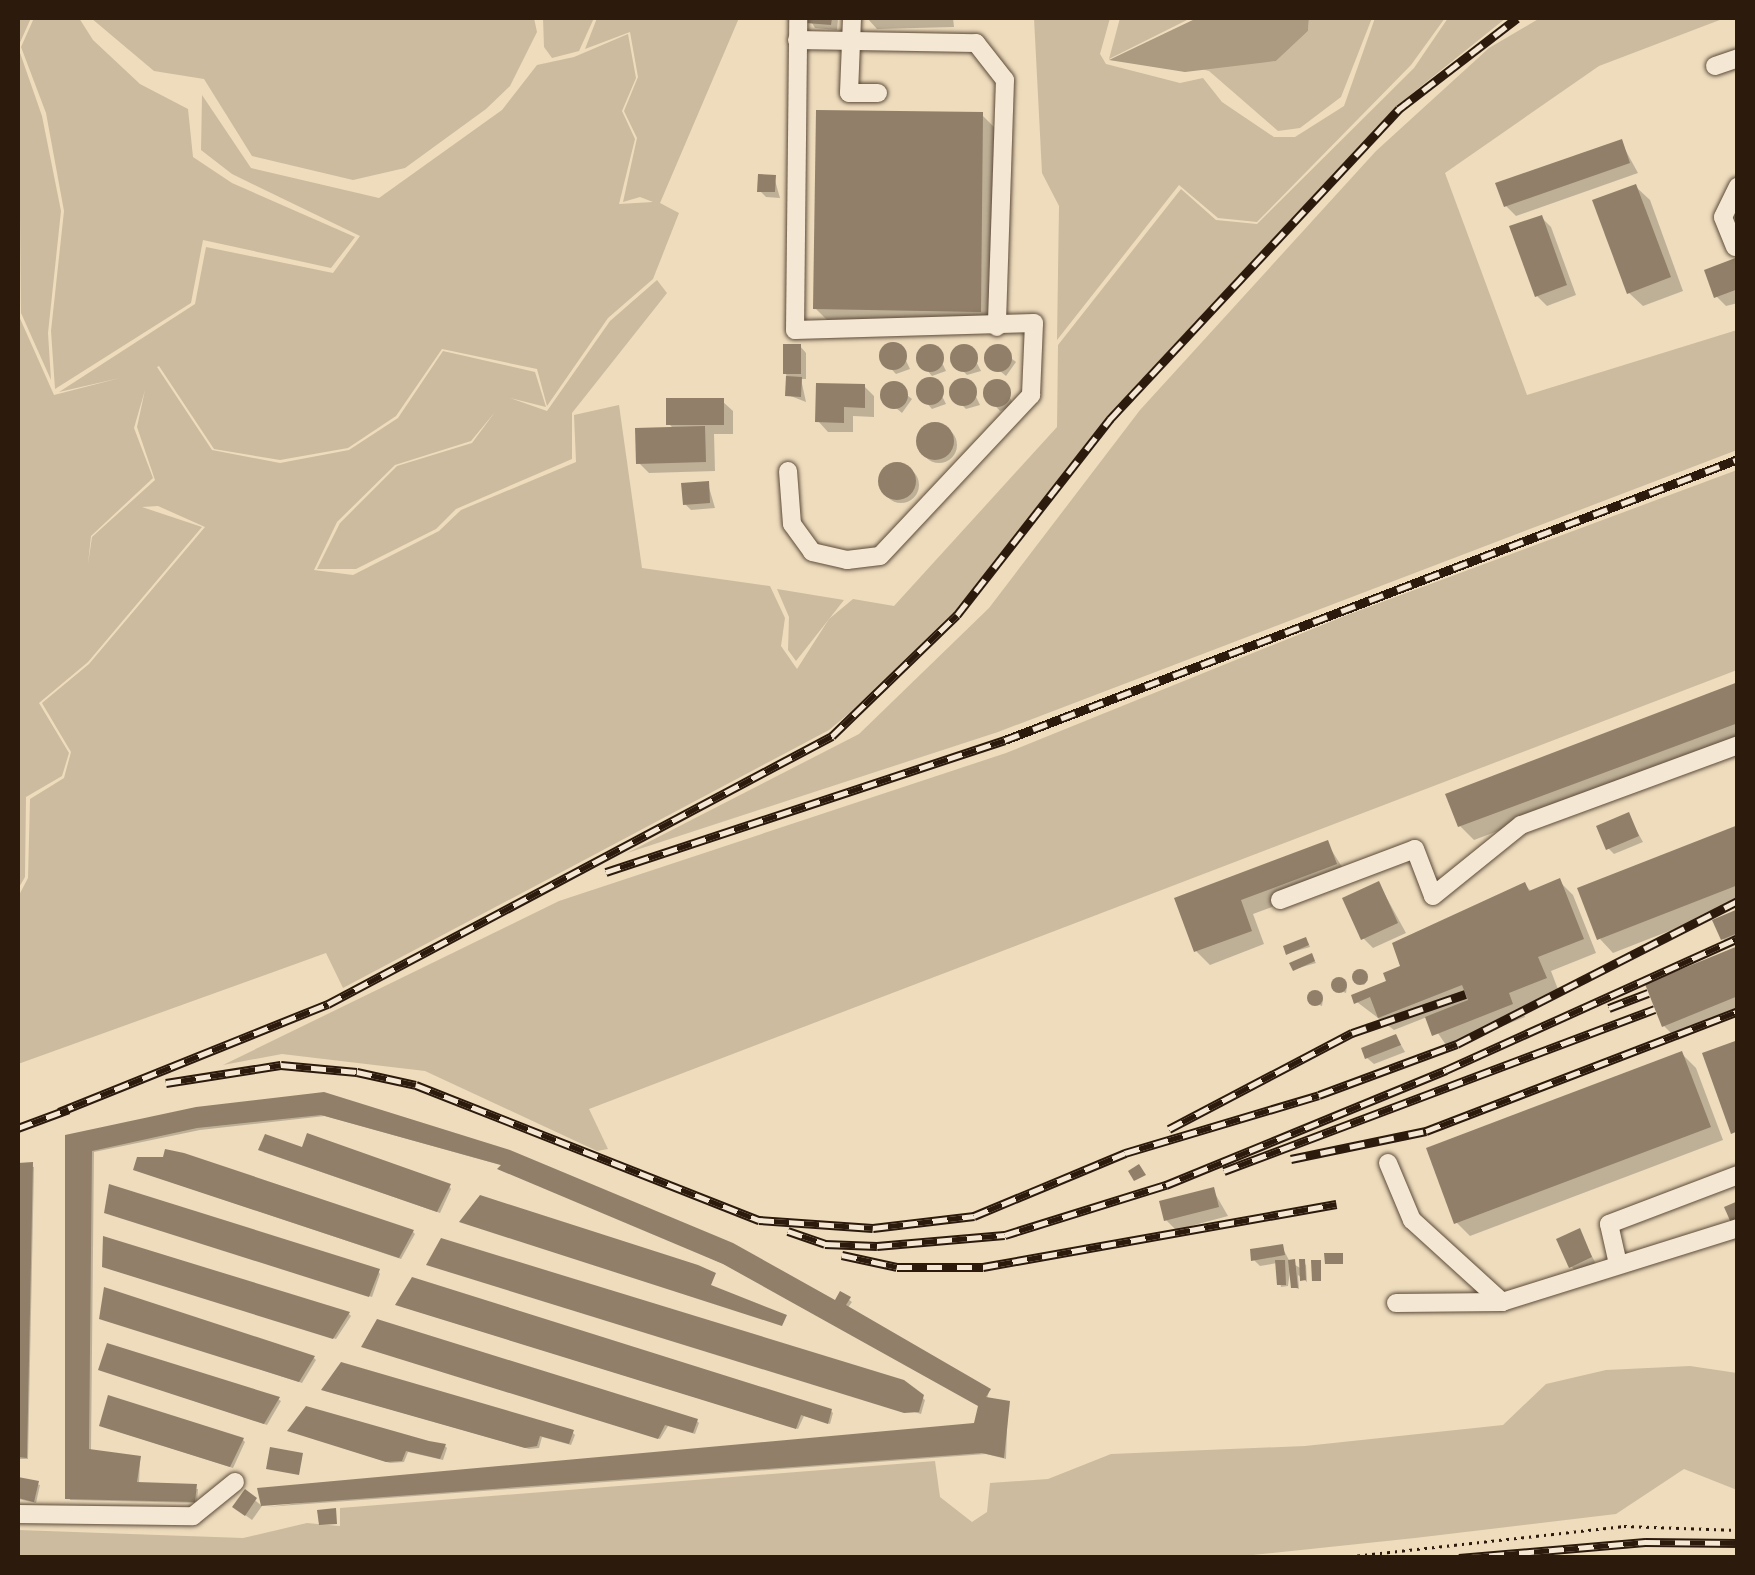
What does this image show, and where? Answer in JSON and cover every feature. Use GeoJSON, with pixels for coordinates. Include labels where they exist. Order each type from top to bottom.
{"type":"FeatureCollection","features":[{"type":"Feature","properties":{"kind":"lane"},"geometry":{"type":"LineString","coordinates":[[788,471],[792,524],[812,552],[847,560],[880,556],[1031,395],[1034,323],[795,330],[798,18]]}},
{"type":"Feature","properties":{"kind":"lane"},"geometry":{"type":"LineString","coordinates":[[852,18],[849,93],[878,94]]}},
{"type":"Feature","properties":{"kind":"lane"},"geometry":{"type":"LineString","coordinates":[[797,40],[976,43],[1005,80],[997,327]]}},
{"type":"Feature","properties":{"kind":"lane"},"geometry":{"type":"LineString","coordinates":[[1715,66],[1738,58]]}},
{"type":"Feature","properties":{"kind":"lane"},"geometry":{"type":"LineString","coordinates":[[1735,247],[1724,217],[1738,186]]}},
{"type":"Feature","properties":{"kind":"lane"},"geometry":{"type":"LineString","coordinates":[[1280,900],[1416,849],[1433,896],[1522,825],[1738,744]]}},
{"type":"Feature","properties":{"kind":"lane"},"geometry":{"type":"LineString","coordinates":[[1388,1162],[1412,1220],[1502,1302]]}},
{"type":"Feature","properties":{"kind":"lane"},"geometry":{"type":"LineString","coordinates":[[1618,1264],[1609,1224],[1738,1175]]}},
{"type":"Feature","properties":{"kind":"lane"},"geometry":{"type":"LineString","coordinates":[[1396,1303],[1502,1302],[1738,1228]]}},
{"type":"Feature","properties":{"kind":"lane"},"geometry":{"type":"LineString","coordinates":[[18,1514],[192,1516],[235,1482]]}},
{"type":"Feature","properties":{"kind":"path"},"geometry":{"type":"LineString","coordinates":[[1335,1558],[1624,1526],[1738,1530]]}},
{"type":"Feature","properties":{"kind":"shaded area"},"geometry":{"type":"Polygon","coordinates":[[[18,18],[31,18],[18,46],[18,18]]]}},
{"type":"Feature","properties":{"kind":"shaded area"},"geometry":{"type":"Polygon","coordinates":[[[34,18],[79,18],[93,40],[140,84],[188,109],[193,157],[232,183],[355,237],[331,268],[203,240],[191,303],[55,389],[51,331],[64,211],[46,113],[21,47],[34,18]]]}},
{"type":"Feature","properties":{"kind":"shaded area"},"geometry":{"type":"Polygon","coordinates":[[[91,18],[534,18],[537,32],[510,86],[486,109],[405,168],[353,180],[252,156],[204,79],[154,71],[91,18]]]}},
{"type":"Feature","properties":{"kind":"shaded area"},"geometry":{"type":"Polygon","coordinates":[[[543,18],[594,18],[579,51],[552,58],[544,47],[543,18]]]}},
{"type":"Feature","properties":{"kind":"shaded area"},"geometry":{"type":"Polygon","coordinates":[[[597,18],[739,18],[660,203],[679,213],[653,279],[608,318],[547,406],[537,369],[442,349],[396,416],[348,448],[280,460],[214,449],[157,367],[212,450],[280,463],[349,450],[398,418],[443,351],[535,372],[546,407],[510,398],[547,411],[610,321],[657,280],[667,293],[572,413],[572,459],[456,509],[436,529],[356,569],[317,569],[340,523],[397,466],[472,443],[495,412],[471,441],[395,465],[337,522],[314,570],[353,575],[439,531],[461,510],[576,462],[574,415],[619,405],[642,568],[770,586],[785,618],[781,646],[797,669],[829,619],[853,599],[894,606],[1057,427],[1058,345],[1181,189],[1216,220],[1257,224],[1414,68],[1448,18],[1506,18],[1399,104],[1108,415],[953,614],[895,675],[829,730],[343,988],[326,953],[18,1064],[18,897],[28,878],[30,799],[64,778],[71,752],[42,703],[89,664],[205,527],[158,506],[142,507],[202,527],[88,662],[39,703],[69,753],[62,776],[26,797],[25,877],[18,889],[18,314],[54,395],[120,378],[59,392],[195,304],[206,247],[333,273],[360,236],[232,174],[201,150],[202,95],[251,168],[379,198],[502,110],[537,65],[574,57],[628,34],[636,78],[622,111],[635,139],[619,204],[653,202],[640,197],[623,202],[637,138],[624,111],[638,77],[630,32],[585,49],[597,18]],[[145,390],[134,428],[153,478],[91,536],[88,564],[92,537],[155,480],[137,427],[145,390]]]}},
{"type":"Feature","properties":{"kind":"shaded area"},"geometry":{"type":"Polygon","coordinates":[[[1034,18],[1110,18],[1100,54],[1106,64],[1180,83],[1203,78],[1222,102],[1274,137],[1295,137],[1344,106],[1375,18],[1445,18],[1411,65],[1257,222],[1218,218],[1179,185],[1057,340],[1059,206],[1042,173],[1034,18]]]}},
{"type":"Feature","properties":{"kind":"shaded area"},"geometry":{"type":"Polygon","coordinates":[[[1120,18],[1191,18],[1109,59],[1120,18]]]}},
{"type":"Feature","properties":{"kind":"shaded area"},"geometry":{"type":"Polygon","coordinates":[[[1197,18],[1309,18],[1308,31],[1276,61],[1185,72],[1109,60],[1197,18]]]}},
{"type":"Feature","properties":{"kind":"shaded area"},"geometry":{"type":"Polygon","coordinates":[[[1309,18],[1372,18],[1341,97],[1300,128],[1278,131],[1209,71],[1194,67],[1276,61],[1308,31],[1309,18]]]}},
{"type":"Feature","properties":{"kind":"shaded area"},"geometry":{"type":"Polygon","coordinates":[[[1540,18],[1725,18],[1599,66],[1445,173],[1527,395],[1737,330],[1737,450],[998,732],[627,853],[859,734],[989,608],[1140,410],[1376,151],[1489,48],[1540,18]]]}},
{"type":"Feature","properties":{"kind":"shaded area"},"geometry":{"type":"Polygon","coordinates":[[[18,48],[42,116],[61,211],[48,333],[51,380],[21,313],[18,48]]]}},
{"type":"Feature","properties":{"kind":"shaded area"},"geometry":{"type":"Polygon","coordinates":[[[1737,470],[1737,670],[589,1109],[608,1149],[597,1151],[425,1071],[282,1054],[223,1065],[559,901],[1006,753],[1347,615],[1737,470]]]}},
{"type":"Feature","properties":{"kind":"shaded area"},"geometry":{"type":"Polygon","coordinates":[[[777,589],[844,600],[796,661],[788,650],[789,617],[777,589]]]}},
{"type":"Feature","properties":{"kind":"shaded area"},"geometry":{"type":"Polygon","coordinates":[[[1690,1366],[1737,1373],[1737,1490],[1684,1469],[1616,1514],[1415,1538],[1224,1558],[18,1557],[18,1530],[243,1538],[307,1523],[340,1526],[340,1508],[935,1461],[940,1497],[972,1522],[987,1512],[990,1483],[1048,1479],[1111,1454],[1305,1446],[1503,1425],[1546,1384],[1606,1370],[1690,1366]]]}},
{"type":"Feature","properties":{"kind":"building"},"geometry":{"type":"Polygon","coordinates":[[[807,18],[832,18],[831,25],[806,23],[807,18]]]}},
{"type":"Feature","properties":{"kind":"building"},"geometry":{"type":"Polygon","coordinates":[[[816,110],[983,112],[981,312],[813,309],[816,110]]]}},
{"type":"Feature","properties":{"kind":"building"},"geometry":{"type":"Polygon","coordinates":[[[1622,139],[1630,163],[1504,207],[1495,183],[1622,139]]]}},
{"type":"Feature","properties":{"kind":"building"},"geometry":{"type":"Polygon","coordinates":[[[758,174],[776,175],[775,192],[757,192],[758,174]]]}},
{"type":"Feature","properties":{"kind":"building"},"geometry":{"type":"Polygon","coordinates":[[[1636,184],[1671,277],[1627,294],[1592,200],[1636,184]]]}},
{"type":"Feature","properties":{"kind":"building"},"geometry":{"type":"Polygon","coordinates":[[[1542,215],[1567,285],[1535,297],[1509,226],[1542,215]]]}},
{"type":"Feature","properties":{"kind":"building"},"geometry":{"type":"Polygon","coordinates":[[[1738,257],[1738,289],[1714,298],[1704,270],[1738,257]]]}},
{"type":"Feature","properties":{"kind":"building"},"geometry":{"type":"Polygon","coordinates":[[[893,342],[903,346],[907,356],[903,366],[893,370],[883,366],[879,356],[883,346],[893,342]]]}},
{"type":"Feature","properties":{"kind":"building"},"geometry":{"type":"Polygon","coordinates":[[[783,344],[801,344],[801,374],[783,374],[783,344]]]}},
{"type":"Feature","properties":{"kind":"building"},"geometry":{"type":"Polygon","coordinates":[[[930,344],[940,348],[944,358],[940,368],[930,372],[920,368],[916,358],[920,348],[930,344]]]}},
{"type":"Feature","properties":{"kind":"building"},"geometry":{"type":"Polygon","coordinates":[[[964,344],[974,348],[978,358],[974,368],[964,372],[954,368],[950,358],[954,348],[964,344]]]}},
{"type":"Feature","properties":{"kind":"building"},"geometry":{"type":"Polygon","coordinates":[[[998,344],[1008,348],[1012,358],[1008,368],[998,372],[988,368],[984,358],[988,348],[998,344]]]}},
{"type":"Feature","properties":{"kind":"building"},"geometry":{"type":"Polygon","coordinates":[[[786,376],[802,377],[801,397],[785,396],[786,376]]]}},
{"type":"Feature","properties":{"kind":"building"},"geometry":{"type":"Polygon","coordinates":[[[930,377],[940,381],[944,391],[940,401],[930,405],[920,401],[916,391],[920,381],[930,377]]]}},
{"type":"Feature","properties":{"kind":"building"},"geometry":{"type":"Polygon","coordinates":[[[963,378],[973,382],[977,392],[973,402],[963,406],[953,402],[949,392],[953,382],[963,378]]]}},
{"type":"Feature","properties":{"kind":"building"},"geometry":{"type":"Polygon","coordinates":[[[997,379],[1007,383],[1011,393],[1007,403],[997,407],[987,403],[983,393],[987,383],[997,379]]]}},
{"type":"Feature","properties":{"kind":"building"},"geometry":{"type":"Polygon","coordinates":[[[894,381],[904,385],[908,395],[904,405],[894,409],[884,405],[880,395],[884,385],[894,381]]]}},
{"type":"Feature","properties":{"kind":"building"},"geometry":{"type":"Polygon","coordinates":[[[816,383],[865,384],[865,408],[844,407],[844,423],[815,422],[816,383]]]}},
{"type":"Feature","properties":{"kind":"building"},"geometry":{"type":"Polygon","coordinates":[[[666,398],[724,398],[724,425],[666,425],[666,398]]]}},
{"type":"Feature","properties":{"kind":"building"},"geometry":{"type":"Polygon","coordinates":[[[935,422],[948,428],[954,441],[948,454],[935,460],[922,454],[916,441],[922,428],[935,422]]]}},
{"type":"Feature","properties":{"kind":"building"},"geometry":{"type":"Polygon","coordinates":[[[705,426],[706,462],[636,464],[635,428],[705,426]]]}},
{"type":"Feature","properties":{"kind":"building"},"geometry":{"type":"Polygon","coordinates":[[[897,462],[910,468],[916,481],[910,494],[897,500],[884,494],[878,481],[884,468],[897,462]]]}},
{"type":"Feature","properties":{"kind":"building"},"geometry":{"type":"Polygon","coordinates":[[[709,481],[710,503],[683,505],[681,483],[709,481]]]}},
{"type":"Feature","properties":{"kind":"building"},"geometry":{"type":"Polygon","coordinates":[[[1738,682],[1738,723],[1458,827],[1445,794],[1738,682]]]}},
{"type":"Feature","properties":{"kind":"building"},"geometry":{"type":"Polygon","coordinates":[[[1629,812],[1639,836],[1606,850],[1596,826],[1629,812]]]}},
{"type":"Feature","properties":{"kind":"building"},"geometry":{"type":"Polygon","coordinates":[[[1738,825],[1738,885],[1597,940],[1577,888],[1738,825]]]}},
{"type":"Feature","properties":{"kind":"building"},"geometry":{"type":"Polygon","coordinates":[[[1328,840],[1337,864],[1241,900],[1252,931],[1194,952],[1174,898],[1328,840]]]}},
{"type":"Feature","properties":{"kind":"building"},"geometry":{"type":"Polygon","coordinates":[[[1560,878],[1584,939],[1538,957],[1547,978],[1509,993],[1513,1004],[1432,1036],[1425,1017],[1468,1000],[1462,985],[1378,1018],[1370,997],[1354,1004],[1351,995],[1386,981],[1383,973],[1400,966],[1392,943],[1525,882],[1529,891],[1560,878]]]}},
{"type":"Feature","properties":{"kind":"building"},"geometry":{"type":"Polygon","coordinates":[[[1379,881],[1398,923],[1361,940],[1342,898],[1379,881]]]}},
{"type":"Feature","properties":{"kind":"building"},"geometry":{"type":"Polygon","coordinates":[[[1738,909],[1738,933],[1721,940],[1712,920],[1738,909]]]}},
{"type":"Feature","properties":{"kind":"building"},"geometry":{"type":"Polygon","coordinates":[[[1306,937],[1309,945],[1286,955],[1283,946],[1306,937]]]}},
{"type":"Feature","properties":{"kind":"building"},"geometry":{"type":"Polygon","coordinates":[[[1738,946],[1738,996],[1662,1027],[1645,984],[1738,946]]]}},
{"type":"Feature","properties":{"kind":"building"},"geometry":{"type":"Polygon","coordinates":[[[1312,953],[1315,961],[1293,971],[1289,963],[1312,953]]]}},
{"type":"Feature","properties":{"kind":"building"},"geometry":{"type":"Polygon","coordinates":[[[1360,969],[1368,977],[1360,985],[1352,977],[1360,969]]]}},
{"type":"Feature","properties":{"kind":"building"},"geometry":{"type":"Polygon","coordinates":[[[1339,977],[1347,985],[1339,993],[1331,985],[1339,977]]]}},
{"type":"Feature","properties":{"kind":"building"},"geometry":{"type":"Polygon","coordinates":[[[1315,990],[1323,998],[1315,1006],[1307,998],[1315,990]]]}},
{"type":"Feature","properties":{"kind":"building"},"geometry":{"type":"Polygon","coordinates":[[[1396,1034],[1401,1045],[1365,1059],[1361,1048],[1396,1034]]]}},
{"type":"Feature","properties":{"kind":"building"},"geometry":{"type":"Polygon","coordinates":[[[1738,1040],[1738,1131],[1731,1134],[1702,1053],[1738,1040]]]}},
{"type":"Feature","properties":{"kind":"building"},"geometry":{"type":"Polygon","coordinates":[[[1682,1051],[1711,1127],[1454,1224],[1426,1148],[1682,1051]]]}},
{"type":"Feature","properties":{"kind":"building"},"geometry":{"type":"Polygon","coordinates":[[[324,1092],[510,1150],[733,1243],[835,1300],[840,1291],[851,1297],[846,1305],[991,1389],[986,1397],[1010,1401],[1004,1458],[982,1453],[261,1506],[257,1488],[974,1423],[978,1406],[723,1264],[497,1169],[501,1165],[321,1115],[197,1128],[92,1151],[89,1449],[141,1456],[137,1482],[197,1484],[195,1502],[65,1499],[65,1135],[196,1107],[324,1092]]]}},
{"type":"Feature","properties":{"kind":"building"},"geometry":{"type":"Polygon","coordinates":[[[307,1133],[451,1184],[437,1212],[258,1150],[265,1134],[302,1147],[307,1133]]]}},
{"type":"Feature","properties":{"kind":"building"},"geometry":{"type":"Polygon","coordinates":[[[165,1149],[414,1230],[399,1258],[133,1170],[137,1157],[163,1157],[165,1149]]]}},
{"type":"Feature","properties":{"kind":"building"},"geometry":{"type":"Polygon","coordinates":[[[33,1162],[27,1458],[18,1457],[18,1163],[33,1162]]]}},
{"type":"Feature","properties":{"kind":"building"},"geometry":{"type":"Polygon","coordinates":[[[1139,1164],[1146,1175],[1134,1181],[1128,1171],[1139,1164]]]}},
{"type":"Feature","properties":{"kind":"building"},"geometry":{"type":"Polygon","coordinates":[[[109,1184],[380,1269],[369,1297],[104,1213],[109,1184]]]}},
{"type":"Feature","properties":{"kind":"building"},"geometry":{"type":"Polygon","coordinates":[[[1214,1187],[1219,1207],[1164,1221],[1159,1201],[1214,1187]]]}},
{"type":"Feature","properties":{"kind":"building"},"geometry":{"type":"Polygon","coordinates":[[[480,1195],[698,1265],[716,1273],[711,1285],[787,1315],[782,1326],[459,1222],[480,1195]]]}},
{"type":"Feature","properties":{"kind":"building"},"geometry":{"type":"Polygon","coordinates":[[[1738,1201],[1738,1222],[1732,1225],[1724,1207],[1738,1201]]]}},
{"type":"Feature","properties":{"kind":"building"},"geometry":{"type":"Polygon","coordinates":[[[1580,1228],[1592,1257],[1569,1268],[1556,1239],[1580,1228]]]}},
{"type":"Feature","properties":{"kind":"building"},"geometry":{"type":"Polygon","coordinates":[[[103,1236],[350,1312],[333,1339],[102,1267],[103,1236]]]}},
{"type":"Feature","properties":{"kind":"building"},"geometry":{"type":"Polygon","coordinates":[[[441,1238],[904,1380],[924,1395],[919,1412],[904,1413],[426,1265],[441,1238]]]}},
{"type":"Feature","properties":{"kind":"building"},"geometry":{"type":"Polygon","coordinates":[[[1283,1244],[1285,1255],[1251,1261],[1250,1249],[1283,1244]]]}},
{"type":"Feature","properties":{"kind":"building"},"geometry":{"type":"Polygon","coordinates":[[[1324,1253],[1343,1253],[1343,1264],[1325,1264],[1324,1253]]]}},
{"type":"Feature","properties":{"kind":"building"},"geometry":{"type":"Polygon","coordinates":[[[1295,1259],[1298,1288],[1291,1288],[1288,1260],[1295,1259]]]}},
{"type":"Feature","properties":{"kind":"building"},"geometry":{"type":"Polygon","coordinates":[[[1299,1259],[1305,1259],[1306,1280],[1300,1281],[1299,1259]]]}},
{"type":"Feature","properties":{"kind":"building"},"geometry":{"type":"Polygon","coordinates":[[[1275,1260],[1285,1260],[1286,1285],[1277,1285],[1275,1260]]]}},
{"type":"Feature","properties":{"kind":"building"},"geometry":{"type":"Polygon","coordinates":[[[1311,1260],[1321,1260],[1321,1281],[1312,1281],[1311,1260]]]}},
{"type":"Feature","properties":{"kind":"building"},"geometry":{"type":"Polygon","coordinates":[[[412,1277],[832,1409],[828,1424],[801,1415],[796,1429],[395,1305],[412,1277]]]}},
{"type":"Feature","properties":{"kind":"building"},"geometry":{"type":"Polygon","coordinates":[[[104,1287],[315,1356],[299,1382],[99,1319],[104,1287]]]}},
{"type":"Feature","properties":{"kind":"building"},"geometry":{"type":"Polygon","coordinates":[[[377,1319],[698,1419],[693,1433],[665,1425],[658,1439],[361,1347],[377,1319]]]}},
{"type":"Feature","properties":{"kind":"building"},"geometry":{"type":"Polygon","coordinates":[[[107,1343],[280,1397],[264,1424],[98,1370],[107,1343]]]}},
{"type":"Feature","properties":{"kind":"building"},"geometry":{"type":"Polygon","coordinates":[[[341,1362],[574,1430],[569,1444],[540,1436],[537,1446],[525,1448],[321,1390],[341,1362]]]}},
{"type":"Feature","properties":{"kind":"building"},"geometry":{"type":"Polygon","coordinates":[[[108,1395],[244,1438],[230,1467],[99,1426],[108,1395]]]}},
{"type":"Feature","properties":{"kind":"building"},"geometry":{"type":"Polygon","coordinates":[[[306,1406],[446,1444],[440,1459],[406,1451],[402,1461],[386,1462],[287,1431],[306,1406]]]}},
{"type":"Feature","properties":{"kind":"building"},"geometry":{"type":"Polygon","coordinates":[[[270,1447],[303,1453],[299,1475],[266,1469],[270,1447]]]}},
{"type":"Feature","properties":{"kind":"building"},"geometry":{"type":"Polygon","coordinates":[[[18,1477],[39,1481],[34,1502],[18,1498],[18,1477]]]}},
{"type":"Feature","properties":{"kind":"building"},"geometry":{"type":"Polygon","coordinates":[[[245,1489],[257,1498],[245,1516],[232,1507],[245,1489]]]}},
{"type":"Feature","properties":{"kind":"building"},"geometry":{"type":"Polygon","coordinates":[[[336,1508],[337,1524],[319,1525],[317,1510],[336,1508]]]}},
{"type":"Feature","properties":{"kind":"railway"},"geometry":{"type":"LineString","coordinates":[[59,1112],[328,1004],[832,736],[957,615],[1110,419],[1399,109],[1517,18]]}},
{"type":"Feature","properties":{"kind":"railway"},"geometry":{"type":"LineString","coordinates":[[606,872],[1005,740],[1738,459]]}},
{"type":"Feature","properties":{"kind":"railway"},"geometry":{"type":"LineString","coordinates":[[166,1083],[281,1065],[357,1072],[416,1085],[759,1220],[873,1228],[974,1216],[1125,1153],[1319,1095],[1457,1044],[1738,901]]}},
{"type":"Feature","properties":{"kind":"railway"},"geometry":{"type":"LineString","coordinates":[[788,1231],[825,1244],[877,1246],[1005,1235],[1166,1185],[1446,1070],[1738,938]]}},
{"type":"Feature","properties":{"kind":"railway"},"geometry":{"type":"LineString","coordinates":[[1609,1008],[1648,993]]}},
{"type":"Feature","properties":{"kind":"railway"},"geometry":{"type":"LineString","coordinates":[[1169,1129],[1352,1033],[1465,994]]}},
{"type":"Feature","properties":{"kind":"railway"},"geometry":{"type":"LineString","coordinates":[[1224,1171],[1654,1009]]}},
{"type":"Feature","properties":{"kind":"railway"},"geometry":{"type":"LineString","coordinates":[[1291,1159],[1426,1131],[1738,1011]]}},
{"type":"Feature","properties":{"kind":"railway"},"geometry":{"type":"LineString","coordinates":[[18,1128],[69,1109]]}},
{"type":"Feature","properties":{"kind":"railway"},"geometry":{"type":"LineString","coordinates":[[842,1255],[897,1267],[983,1267],[1336,1204]]}},
{"type":"Feature","properties":{"kind":"railway"},"geometry":{"type":"LineString","coordinates":[[1459,1558],[1645,1542],[1738,1543]]}}]}
